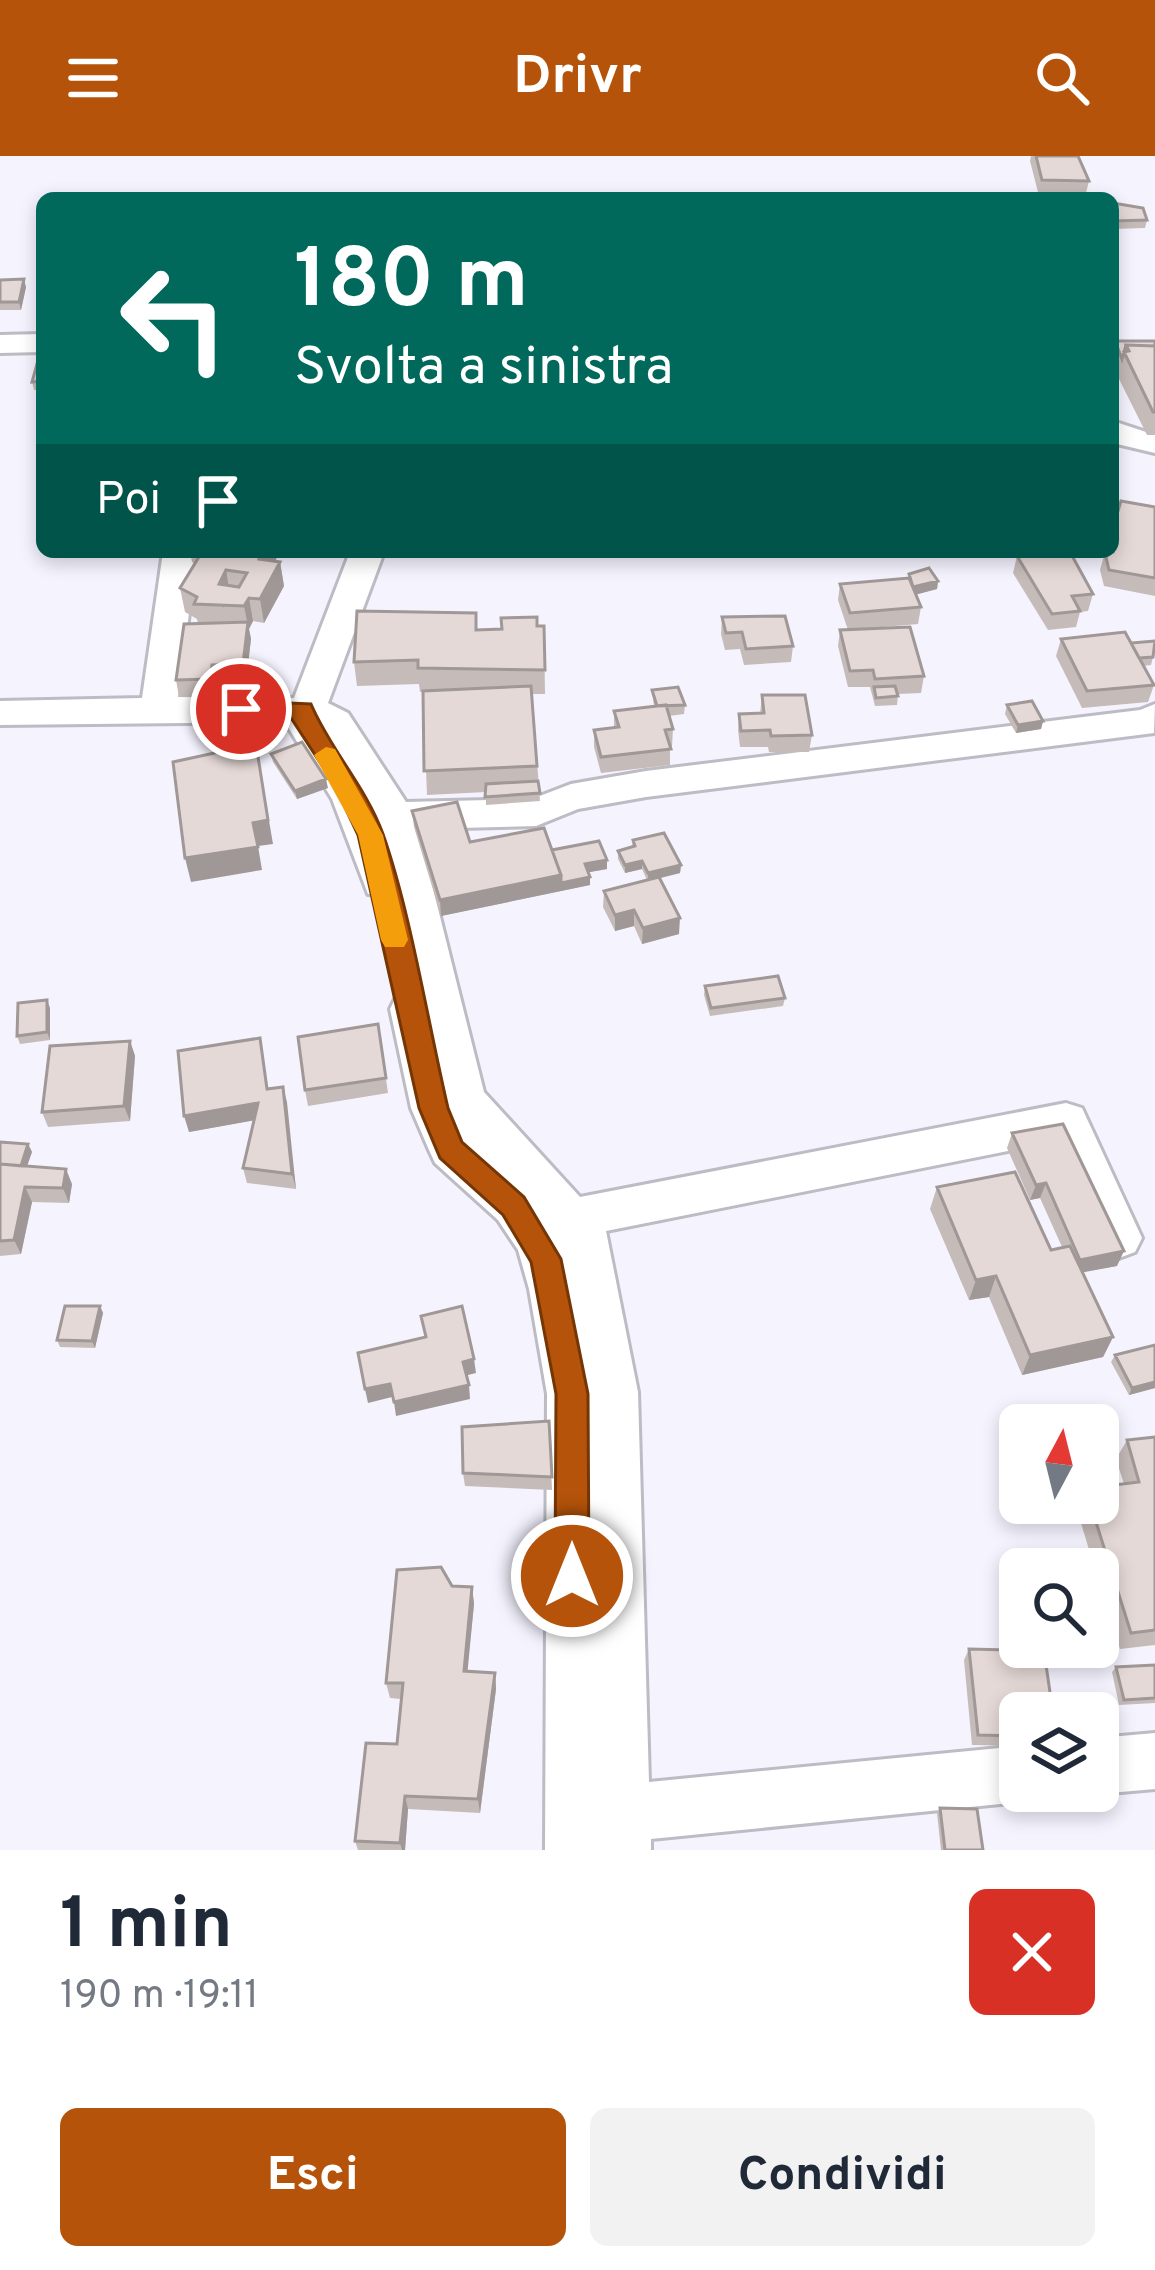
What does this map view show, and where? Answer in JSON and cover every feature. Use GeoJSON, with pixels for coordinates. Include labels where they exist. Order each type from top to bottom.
{"type":"FeatureCollection","features":[{"type":"Feature","properties":{"kind":"street"},"geometry":{"type":"LineString","coordinates":[[0,344],[36,343]]}},
{"type":"Feature","properties":{"kind":"street"},"geometry":{"type":"LineString","coordinates":[[1119,434],[1155,444]]}},
{"type":"Feature","properties":{"kind":"street"},"geometry":{"type":"LineString","coordinates":[[158,713],[179,558]]}},
{"type":"Feature","properties":{"kind":"street"},"geometry":{"type":"LineString","coordinates":[[365,558],[303,710],[303,721],[345,782],[370,835],[434,1108],[451,1150],[514,1206],[539,1244],[553,1288],[572,1394],[574,1850]]}},
{"type":"Feature","properties":{"kind":"street"},"geometry":{"type":"LineString","coordinates":[[0,713],[303,710],[334,722],[395,816],[464,1100],[585,1235],[613,1392],[620,1832],[999,1777]]}},
{"type":"Feature","properties":{"kind":"street"},"geometry":{"type":"LineString","coordinates":[[395,816],[536,812],[571,797],[646,784],[1154,721],[1155,716]]}},
{"type":"Feature","properties":{"kind":"street"},"geometry":{"type":"LineString","coordinates":[[568,1219],[1066,1121],[1119,1238]]}},
{"type":"Feature","properties":{"kind":"street"},"geometry":{"type":"LineString","coordinates":[[1119,1764],[1155,1760]]}},
{"type":"Feature","properties":{"kind":"building"},"geometry":{"type":"Polygon","coordinates":[[[1036,156],[1078,156],[1089,181],[1042,180],[1036,156]]]}},
{"type":"Feature","properties":{"kind":"building"},"geometry":{"type":"Polygon","coordinates":[[[1119,204],[1143,208],[1147,220],[1119,221],[1119,204]]]}},
{"type":"Feature","properties":{"kind":"building"},"geometry":{"type":"Polygon","coordinates":[[[24,279],[19,302],[0,302],[0,280],[24,279]]]}},
{"type":"Feature","properties":{"kind":"building"},"geometry":{"type":"Polygon","coordinates":[[[1119,341],[1155,341],[1155,346],[1126,345],[1122,359],[1119,341]]]}},
{"type":"Feature","properties":{"kind":"building"},"geometry":{"type":"Polygon","coordinates":[[[1126,345],[1155,346],[1155,412],[1124,352],[1129,351],[1126,345]]]}},
{"type":"Feature","properties":{"kind":"building"},"geometry":{"type":"Polygon","coordinates":[[[1121,501],[1155,507],[1155,578],[1109,570],[1106,558],[1119,558],[1121,501]]]}},
{"type":"Feature","properties":{"kind":"building"},"geometry":{"type":"Polygon","coordinates":[[[198,558],[280,562],[260,599],[249,598],[244,606],[194,604],[197,597],[180,588],[198,558]],[[226,570],[219,584],[239,587],[247,573],[226,570]]]}},
{"type":"Feature","properties":{"kind":"building"},"geometry":{"type":"Polygon","coordinates":[[[1018,558],[1073,558],[1093,594],[1072,596],[1080,611],[1052,614],[1018,558]]]}},
{"type":"Feature","properties":{"kind":"building"},"geometry":{"type":"Polygon","coordinates":[[[929,568],[938,581],[913,587],[909,574],[929,568]]]}},
{"type":"Feature","properties":{"kind":"building"},"geometry":{"type":"Polygon","coordinates":[[[909,578],[921,607],[850,613],[840,584],[909,578]]]}},
{"type":"Feature","properties":{"kind":"building"},"geometry":{"type":"Polygon","coordinates":[[[357,611],[476,613],[476,630],[502,629],[501,618],[537,617],[537,626],[544,626],[545,670],[418,668],[418,660],[354,662],[357,611]]]}},
{"type":"Feature","properties":{"kind":"building"},"geometry":{"type":"Polygon","coordinates":[[[785,616],[793,646],[746,649],[742,632],[726,633],[722,617],[785,616]]]}},
{"type":"Feature","properties":{"kind":"building"},"geometry":{"type":"Polygon","coordinates":[[[248,622],[243,664],[212,665],[210,679],[176,680],[184,624],[248,622]]]}},
{"type":"Feature","properties":{"kind":"building"},"geometry":{"type":"Polygon","coordinates":[[[910,627],[924,676],[875,679],[873,670],[850,671],[840,630],[910,627]]]}},
{"type":"Feature","properties":{"kind":"building"},"geometry":{"type":"Polygon","coordinates":[[[1125,632],[1154,685],[1087,691],[1061,639],[1125,632]]]}},
{"type":"Feature","properties":{"kind":"building"},"geometry":{"type":"Polygon","coordinates":[[[1155,641],[1153,657],[1139,658],[1131,643],[1155,641]]]}},
{"type":"Feature","properties":{"kind":"building"},"geometry":{"type":"Polygon","coordinates":[[[531,686],[537,766],[424,771],[423,691],[531,686]]]}},
{"type":"Feature","properties":{"kind":"building"},"geometry":{"type":"Polygon","coordinates":[[[895,686],[898,696],[876,698],[874,687],[895,686]]]}},
{"type":"Feature","properties":{"kind":"building"},"geometry":{"type":"Polygon","coordinates":[[[678,687],[685,705],[657,706],[652,690],[678,687]]]}},
{"type":"Feature","properties":{"kind":"building"},"geometry":{"type":"Polygon","coordinates":[[[762,695],[805,695],[812,735],[741,731],[739,714],[764,713],[762,695]]]}},
{"type":"Feature","properties":{"kind":"building"},"geometry":{"type":"Polygon","coordinates":[[[1032,701],[1043,721],[1018,725],[1007,705],[1032,701]]]}},
{"type":"Feature","properties":{"kind":"building"},"geometry":{"type":"Polygon","coordinates":[[[666,705],[673,729],[665,730],[671,749],[601,757],[594,730],[619,727],[614,711],[666,705]]]}},
{"type":"Feature","properties":{"kind":"building"},"geometry":{"type":"Polygon","coordinates":[[[302,742],[326,779],[295,791],[271,754],[302,742]]]}},
{"type":"Feature","properties":{"kind":"building"},"geometry":{"type":"Polygon","coordinates":[[[256,744],[268,820],[253,823],[258,847],[185,858],[173,762],[256,744]]]}},
{"type":"Feature","properties":{"kind":"building"},"geometry":{"type":"Polygon","coordinates":[[[538,781],[540,793],[485,797],[486,784],[538,781]]]}},
{"type":"Feature","properties":{"kind":"building"},"geometry":{"type":"Polygon","coordinates":[[[457,802],[470,842],[544,828],[561,875],[440,900],[412,811],[457,802]]]}},
{"type":"Feature","properties":{"kind":"building"},"geometry":{"type":"Polygon","coordinates":[[[664,833],[681,865],[648,873],[642,861],[625,865],[618,851],[635,846],[633,840],[664,833]]]}},
{"type":"Feature","properties":{"kind":"building"},"geometry":{"type":"Polygon","coordinates":[[[599,841],[607,860],[585,864],[590,877],[561,883],[552,850],[599,841]]]}},
{"type":"Feature","properties":{"kind":"building"},"geometry":{"type":"Polygon","coordinates":[[[659,877],[680,918],[643,928],[634,910],[615,915],[604,891],[659,877]]]}},
{"type":"Feature","properties":{"kind":"building"},"geometry":{"type":"Polygon","coordinates":[[[778,976],[785,998],[711,1008],[705,986],[778,976]]]}},
{"type":"Feature","properties":{"kind":"building"},"geometry":{"type":"Polygon","coordinates":[[[47,1000],[47,1032],[17,1036],[18,1003],[47,1000]]]}},
{"type":"Feature","properties":{"kind":"building"},"geometry":{"type":"Polygon","coordinates":[[[378,1024],[386,1078],[305,1090],[298,1037],[378,1024]]]}},
{"type":"Feature","properties":{"kind":"building"},"geometry":{"type":"Polygon","coordinates":[[[260,1038],[267,1089],[283,1087],[292,1174],[243,1168],[258,1103],[184,1116],[178,1051],[260,1038]]]}},
{"type":"Feature","properties":{"kind":"building"},"geometry":{"type":"Polygon","coordinates":[[[130,1041],[124,1106],[42,1112],[50,1046],[130,1041]]]}},
{"type":"Feature","properties":{"kind":"building"},"geometry":{"type":"Polygon","coordinates":[[[1063,1124],[1124,1251],[1080,1260],[1046,1183],[1036,1185],[1012,1133],[1063,1124]]]}},
{"type":"Feature","properties":{"kind":"building"},"geometry":{"type":"Polygon","coordinates":[[[0,1142],[28,1144],[21,1166],[0,1164],[0,1142]]]}},
{"type":"Feature","properties":{"kind":"building"},"geometry":{"type":"Polygon","coordinates":[[[0,1164],[66,1169],[63,1188],[25,1187],[14,1240],[0,1241],[0,1164]]]}},
{"type":"Feature","properties":{"kind":"building"},"geometry":{"type":"Polygon","coordinates":[[[1015,1172],[1051,1250],[1070,1246],[1113,1337],[1030,1355],[996,1276],[976,1280],[937,1187],[1015,1172]]]}},
{"type":"Feature","properties":{"kind":"building"},"geometry":{"type":"Polygon","coordinates":[[[65,1306],[100,1306],[92,1341],[57,1340],[65,1306]]]}},
{"type":"Feature","properties":{"kind":"building"},"geometry":{"type":"Polygon","coordinates":[[[462,1306],[474,1359],[463,1362],[469,1385],[394,1402],[390,1384],[365,1389],[358,1353],[426,1337],[421,1316],[462,1306]]]}},
{"type":"Feature","properties":{"kind":"building"},"geometry":{"type":"Polygon","coordinates":[[[1155,1345],[1155,1382],[1132,1388],[1115,1355],[1155,1345]]]}},
{"type":"Feature","properties":{"kind":"building"},"geometry":{"type":"Polygon","coordinates":[[[549,1421],[552,1477],[463,1473],[462,1427],[549,1421]]]}},
{"type":"Feature","properties":{"kind":"building"},"geometry":{"type":"Polygon","coordinates":[[[1155,1437],[1155,1630],[1131,1633],[1119,1595],[1119,1548],[1104,1548],[1097,1524],[1119,1524],[1119,1484],[1139,1482],[1127,1440],[1155,1437]]]}},
{"type":"Feature","properties":{"kind":"building"},"geometry":{"type":"Polygon","coordinates":[[[441,1567],[452,1586],[472,1587],[464,1671],[495,1673],[478,1799],[405,1796],[400,1843],[355,1841],[366,1743],[397,1744],[403,1683],[386,1683],[397,1570],[441,1567]]]}},
{"type":"Feature","properties":{"kind":"building"},"geometry":{"type":"Polygon","coordinates":[[[969,1649],[999,1650],[999,1668],[1046,1668],[1050,1692],[999,1692],[999,1736],[978,1735],[969,1649]]]}},
{"type":"Feature","properties":{"kind":"building"},"geometry":{"type":"Polygon","coordinates":[[[1155,1665],[1155,1698],[1124,1700],[1119,1667],[1155,1665]]]}},
{"type":"Feature","properties":{"kind":"building"},"geometry":{"type":"Polygon","coordinates":[[[940,1808],[977,1809],[983,1850],[945,1850],[940,1808]]]}},
{"type":"Feature","properties":{"kind":"slow traffic"},"geometry":{"type":"LineString","coordinates":[[326,755],[345,782],[370,835],[395,940]]}},
{"type":"Feature","properties":{"kind":"route"},"geometry":{"type":"LineString","coordinates":[[241,709],[303,710],[303,721],[345,782],[370,835],[434,1108],[451,1150],[514,1206],[545,1259],[572,1394],[572,1576]]}}]}
